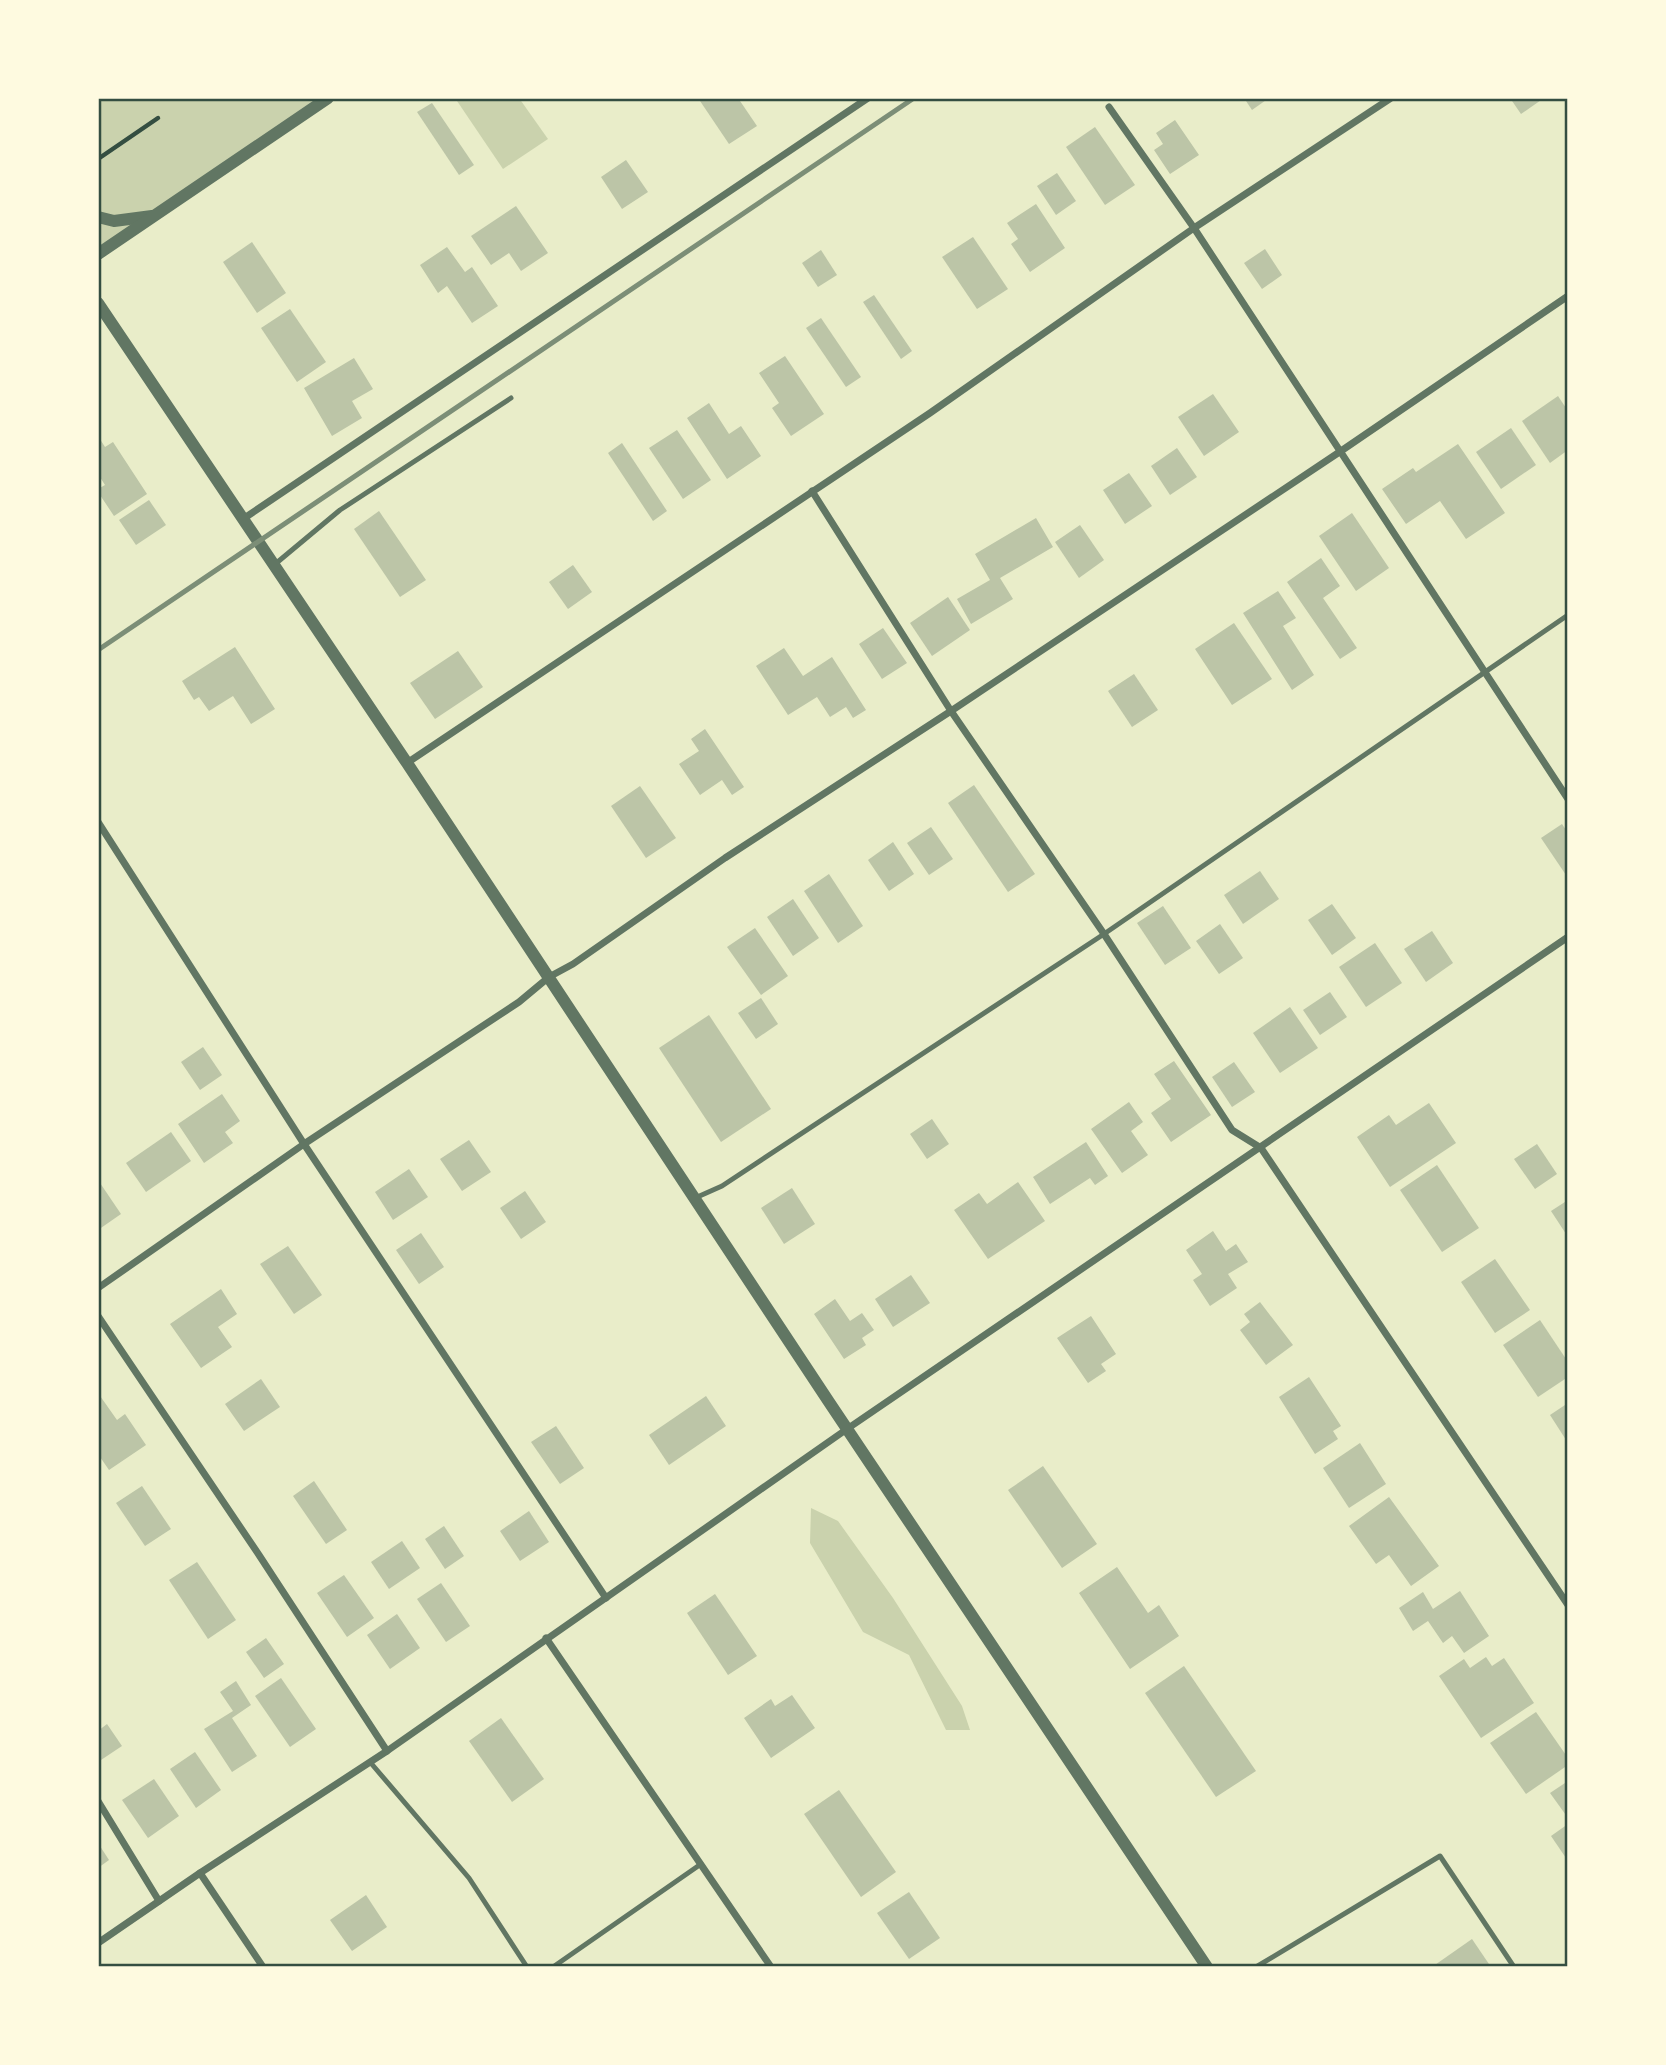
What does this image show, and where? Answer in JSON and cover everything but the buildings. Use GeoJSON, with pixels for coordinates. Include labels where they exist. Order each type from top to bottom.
{"type":"FeatureCollection","features":[{"type":"Feature","properties":{"kind":"street"},"geometry":{"type":"LineString","coordinates":[[98,254],[328,98]]}},
{"type":"Feature","properties":{"kind":"street"},"geometry":{"type":"LineString","coordinates":[[243,519],[868,98]]}},
{"type":"Feature","properties":{"kind":"street"},"geometry":{"type":"LineString","coordinates":[[407,763],[930,413],[1194,228],[1391,98]]}},
{"type":"Feature","properties":{"kind":"street"},"geometry":{"type":"LineString","coordinates":[[1110,107],[1194,228],[1568,799]]}},
{"type":"Feature","properties":{"kind":"street"},"geometry":{"type":"LineString","coordinates":[[98,217],[114,220],[156,216]]}},
{"type":"Feature","properties":{"kind":"street"},"geometry":{"type":"LineString","coordinates":[[98,1288],[304,1144],[519,1002],[549,977],[573,964],[725,858],[1341,451],[1568,296]]}},
{"type":"Feature","properties":{"kind":"street"},"geometry":{"type":"LineString","coordinates":[[98,303],[1207,1967]]}},
{"type":"Feature","properties":{"kind":"street"},"geometry":{"type":"LineString","coordinates":[[812,491],[951,711],[1104,934],[1232,1130],[1261,1148],[1568,1605]]}},
{"type":"Feature","properties":{"kind":"street"},"geometry":{"type":"LineString","coordinates":[[98,822],[304,1144],[606,1598]]}},
{"type":"Feature","properties":{"kind":"street"},"geometry":{"type":"LineString","coordinates":[[98,1943],[387,1751],[847,1429],[1568,937]]}},
{"type":"Feature","properties":{"kind":"street"},"geometry":{"type":"LineString","coordinates":[[98,1315],[387,1751]]}},
{"type":"Feature","properties":{"kind":"street"},"geometry":{"type":"LineString","coordinates":[[546,1638],[771,1967]]}},
{"type":"Feature","properties":{"kind":"street"},"geometry":{"type":"LineString","coordinates":[[98,1801],[159,1901]]}},
{"type":"Feature","properties":{"kind":"street"},"geometry":{"type":"LineString","coordinates":[[200,1873],[263,1967]]}},
{"type":"Feature","properties":{"kind":"lane"},"geometry":{"type":"LineString","coordinates":[[274,565],[340,510],[511,398]]}},
{"type":"Feature","properties":{"kind":"lane"},"geometry":{"type":"LineString","coordinates":[[695,1198],[722,1186],[1104,934],[1568,615]]}},
{"type":"Feature","properties":{"kind":"lane"},"geometry":{"type":"LineString","coordinates":[[370,1762],[469,1878],[527,1967]]}},
{"type":"Feature","properties":{"kind":"lane"},"geometry":{"type":"LineString","coordinates":[[1256,1967],[1440,1856],[1514,1967]]}},
{"type":"Feature","properties":{"kind":"lane"},"geometry":{"type":"LineString","coordinates":[[553,1967],[701,1864]]}},
{"type":"Feature","properties":{"kind":"path"},"geometry":{"type":"LineString","coordinates":[[98,159],[158,118]]}},
{"type":"Feature","properties":{"kind":"green space"},"geometry":{"type":"Polygon","coordinates":[[[98,98],[326,98],[98,254],[98,98]]]}},
{"type":"Feature","properties":{"kind":"green space"},"geometry":{"type":"Polygon","coordinates":[[[455,98],[519,98],[548,139],[503,169],[455,98]]]}},
{"type":"Feature","properties":{"kind":"green space"},"geometry":{"type":"Polygon","coordinates":[[[811,1508],[838,1521],[893,1598],[962,1706],[970,1730],[946,1730],[909,1655],[863,1632],[810,1543],[811,1508]]]}},
{"type":"Feature","properties":{"kind":"railway"},"geometry":{"type":"LineString","coordinates":[[98,650],[914,98]]}}]}
